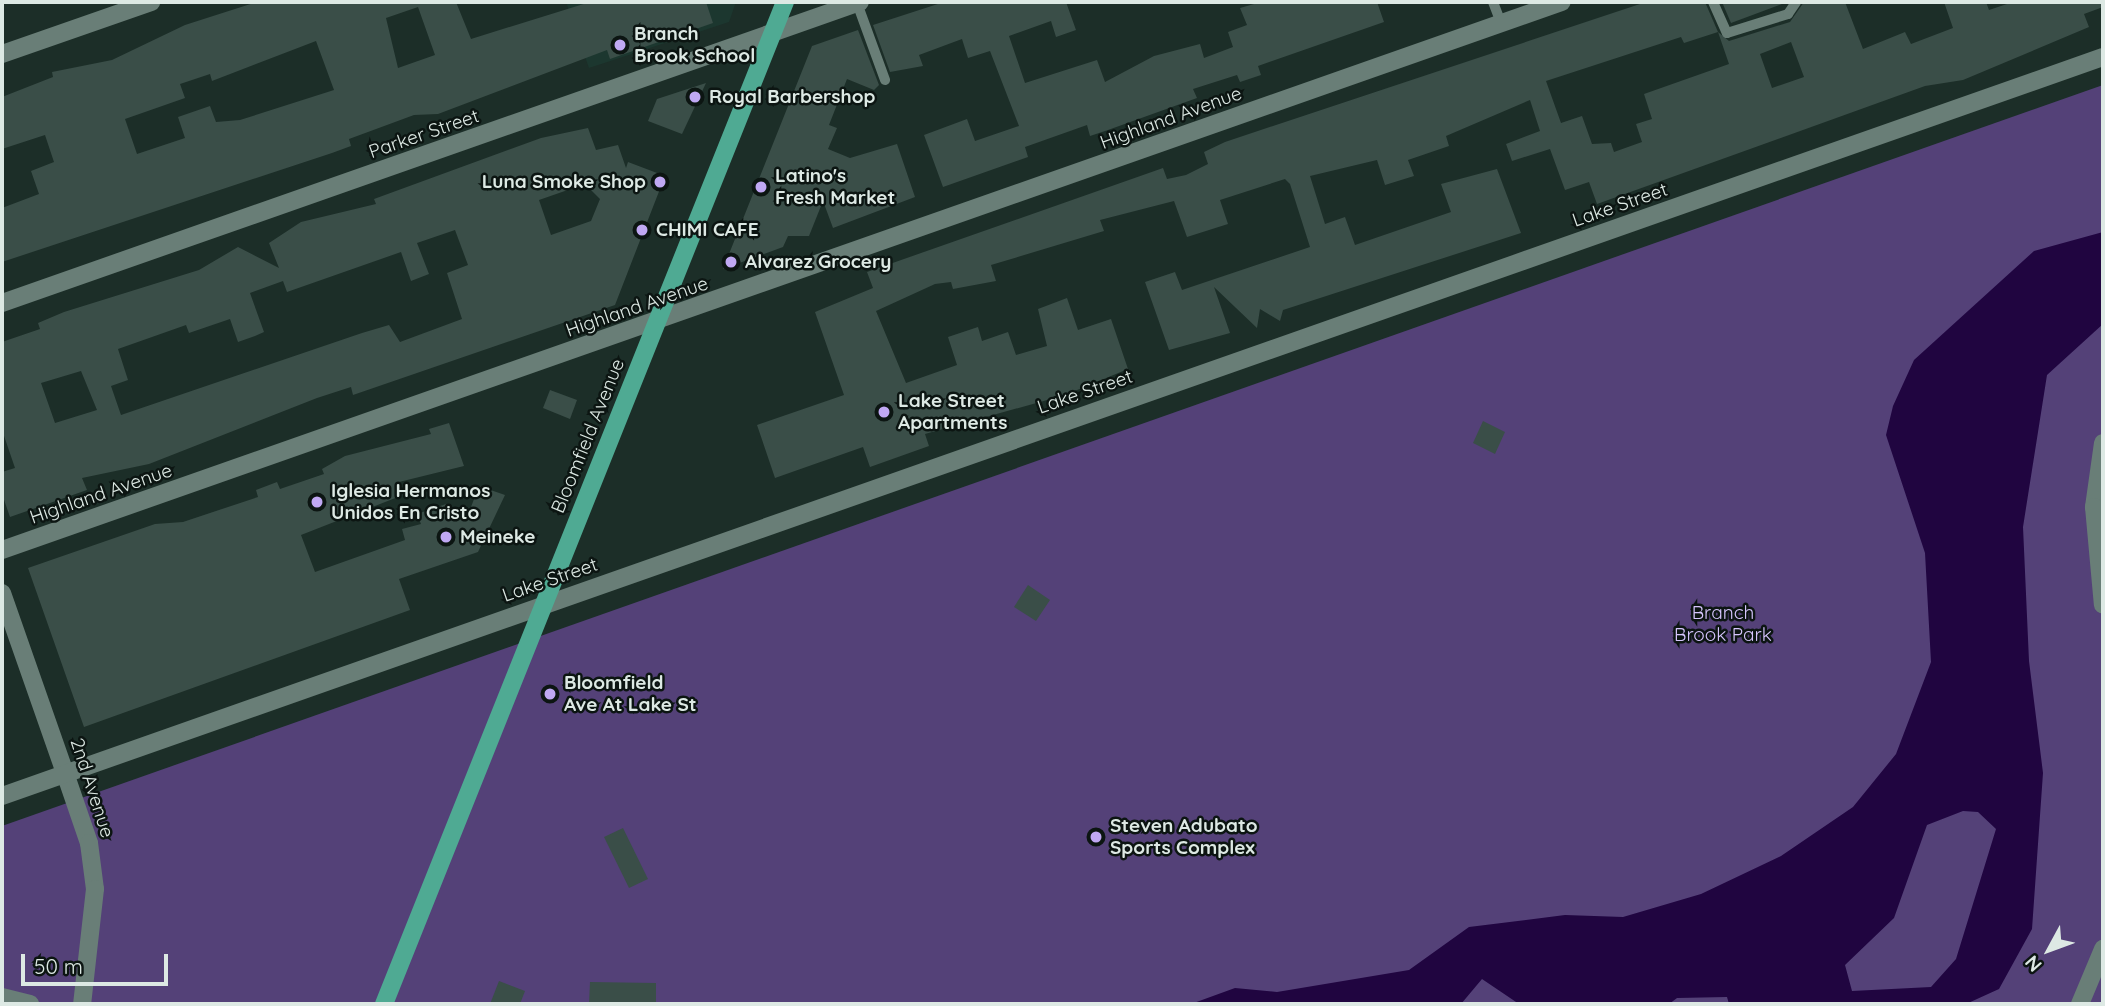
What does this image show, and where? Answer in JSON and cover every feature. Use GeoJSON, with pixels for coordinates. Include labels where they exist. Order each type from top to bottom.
{"type":"FeatureCollection","features":[{"type":"Feature","properties":{"kind":"main road","name":"Bloomfield Avenue"},"geometry":{"type":"LineString","coordinates":[[384,1004],[785,2]]}},
{"type":"Feature","properties":{"kind":"street"},"geometry":{"type":"LineString","coordinates":[[2,54],[152,2]]}},
{"type":"Feature","properties":{"kind":"street","name":"Parker Street"},"geometry":{"type":"LineString","coordinates":[[2,303],[859,2]]}},
{"type":"Feature","properties":{"kind":"street","name":"Highland Avenue"},"geometry":{"type":"LineString","coordinates":[[2,550],[656,323],[1556,3]]}},
{"type":"Feature","properties":{"kind":"street","name":"Lake Street"},"geometry":{"type":"LineString","coordinates":[[2,796],[2103,57]]}},
{"type":"Feature","properties":{"kind":"street"},"geometry":{"type":"LineString","coordinates":[[2103,443],[2094,507],[2103,606]]}},
{"type":"Feature","properties":{"kind":"street","name":"2nd Avenue"},"geometry":{"type":"LineString","coordinates":[[2,593],[65,773],[94,880],[82,1004]]}},
{"type":"Feature","properties":{"kind":"street"},"geometry":{"type":"LineString","coordinates":[[2080,1004],[2103,949]]}},
{"type":"Feature","properties":{"kind":"street"},"geometry":{"type":"LineString","coordinates":[[2,997],[30,1004]]}},
{"type":"Feature","properties":{"kind":"lane"},"geometry":{"type":"LineString","coordinates":[[859,2],[885,80]]}},
{"type":"Feature","properties":{"kind":"lane"},"geometry":{"type":"LineString","coordinates":[[1493,2],[1501,23]]}},
{"type":"Feature","properties":{"kind":"lane"},"geometry":{"type":"LineString","coordinates":[[1713,2],[1727,33],[1788,14],[1796,2]]}},
{"type":"Feature","properties":{"kind":"shaded area","name":"Branch Brook School"},"geometry":{"type":"Polygon","coordinates":[[[566,2],[736,2],[729,22],[589,68],[566,2]]]}},
{"type":"Feature","properties":{"kind":"shaded area"},"geometry":{"type":"Polygon","coordinates":[[[2103,232],[2103,324],[2047,375],[2023,527],[2029,661],[2043,773],[2032,929],[1999,989],[1966,1004],[1729,1004],[1727,997],[1677,998],[1669,1004],[1519,1004],[1482,979],[1461,1004],[1191,1004],[1235,988],[1277,992],[1409,970],[1469,927],[1565,915],[1623,917],[1701,894],[1781,856],[1853,807],[1896,754],[1931,662],[1925,553],[1886,435],[1893,406],[1914,360],[2034,251],[2103,232]],[[1963,811],[1927,825],[1894,918],[1845,965],[1852,991],[1931,987],[1956,959],[1996,829],[1978,812],[1963,811]]]}},
{"type":"Feature","properties":{"kind":"green space","name":"Branch Brook Park"},"geometry":{"type":"Polygon","coordinates":[[[2103,85],[2103,1004],[2,1004],[2,826],[2103,85]]]}},
{"type":"Feature","properties":{"kind":"building"},"geometry":{"type":"Polygon","coordinates":[[[257,2],[456,2],[471,39],[590,2],[706,2],[713,23],[610,59],[607,50],[438,114],[414,115],[349,139],[351,146],[332,153],[2,262],[2,208],[39,194],[31,171],[54,162],[45,135],[2,149],[2,97],[53,77],[52,72],[112,60],[185,25],[257,2]],[[418,7],[386,18],[398,68],[435,55],[418,7]],[[316,41],[212,81],[210,74],[180,84],[185,98],[125,119],[137,154],[185,138],[178,117],[210,106],[216,122],[240,120],[334,90],[316,41]]]}},
{"type":"Feature","properties":{"kind":"building"},"geometry":{"type":"Polygon","coordinates":[[[944,2],[1066,2],[1076,30],[1056,37],[1051,21],[1009,36],[1025,83],[1097,60],[1105,82],[1154,56],[1200,44],[1204,58],[1233,47],[1228,32],[1247,25],[1240,8],[1261,2],[1377,2],[1384,22],[1258,66],[1261,75],[1240,82],[1237,75],[1193,89],[1197,98],[1108,130],[1090,136],[1087,125],[1025,147],[1028,157],[943,187],[924,135],[967,119],[975,141],[1019,126],[990,51],[968,58],[962,39],[919,55],[923,66],[890,72],[873,25],[944,2]]]}},
{"type":"Feature","properties":{"kind":"building"},"geometry":{"type":"Polygon","coordinates":[[[1646,2],[1705,2],[1718,32],[1729,41],[1790,22],[1804,2],[1845,2],[1863,49],[1905,32],[1911,44],[1953,28],[1944,2],[1986,2],[1989,10],[2013,2],[2103,2],[2103,7],[2084,14],[2089,27],[1963,80],[1925,86],[1597,204],[1589,182],[1565,190],[1550,149],[1512,161],[1506,144],[1540,131],[1530,100],[1446,136],[1449,146],[1408,160],[1414,176],[1385,185],[1377,160],[1310,176],[1325,224],[1345,217],[1355,245],[1451,212],[1441,184],[1497,169],[1521,233],[1283,310],[1280,321],[1260,309],[1257,328],[1214,287],[1230,333],[1169,350],[1145,282],[1175,272],[1182,290],[1310,247],[1290,184],[1285,179],[1220,200],[1228,224],[1187,237],[1174,201],[1100,220],[1104,231],[991,265],[996,281],[953,289],[951,282],[935,284],[876,311],[906,383],[957,365],[948,337],[978,327],[982,341],[1008,332],[1016,355],[1047,346],[1038,309],[1067,298],[1078,330],[1111,319],[1128,369],[1065,395],[925,434],[929,446],[870,467],[863,447],[775,478],[757,425],[844,395],[815,312],[873,288],[867,272],[1163,168],[1167,179],[1186,175],[1208,164],[1204,152],[1225,142],[1646,2]],[[1718,32],[1684,43],[1681,37],[1546,81],[1561,123],[1582,116],[1592,144],[1611,143],[1614,152],[1642,142],[1636,124],[1652,119],[1644,94],[1729,64],[1718,32]],[[1791,42],[1760,54],[1772,88],[1804,77],[1791,42]]]}},
{"type":"Feature","properties":{"kind":"building"},"geometry":{"type":"Polygon","coordinates":[[[1722,2],[1787,2],[1731,23],[1722,2]]]}},
{"type":"Feature","properties":{"kind":"building"},"geometry":{"type":"Polygon","coordinates":[[[858,30],[879,85],[874,90],[847,79],[829,125],[837,128],[828,149],[850,158],[897,144],[915,197],[833,228],[823,201],[809,236],[788,236],[783,247],[723,269],[812,46],[858,30]]]}},
{"type":"Feature","properties":{"kind":"building"},"geometry":{"type":"Polygon","coordinates":[[[706,83],[682,134],[648,121],[657,99],[706,83]]]}},
{"type":"Feature","properties":{"kind":"building"},"geometry":{"type":"Polygon","coordinates":[[[588,128],[596,150],[618,145],[626,168],[628,162],[665,176],[615,305],[353,395],[351,387],[317,398],[149,464],[82,478],[87,490],[10,517],[2,494],[2,472],[15,468],[2,430],[2,342],[40,329],[38,323],[64,312],[199,270],[238,247],[279,268],[269,243],[301,222],[376,204],[374,199],[541,138],[588,128]],[[585,184],[539,200],[551,235],[591,221],[600,199],[585,184]],[[455,230],[417,243],[429,274],[411,281],[401,252],[287,292],[283,281],[250,293],[264,332],[238,342],[230,319],[189,333],[186,325],[118,349],[128,380],[111,386],[121,415],[389,325],[400,342],[462,319],[447,273],[468,265],[455,230]],[[81,371],[41,383],[55,423],[97,410],[81,371]]]}},
{"type":"Feature","properties":{"kind":"building"},"geometry":{"type":"Polygon","coordinates":[[[550,390],[577,400],[570,419],[543,408],[550,390]]]}},
{"type":"Feature","properties":{"kind":"building"},"geometry":{"type":"Polygon","coordinates":[[[1483,421],[1505,432],[1495,454],[1473,443],[1483,421]]]}},
{"type":"Feature","properties":{"kind":"building"},"geometry":{"type":"Polygon","coordinates":[[[449,423],[464,466],[399,482],[403,495],[301,535],[315,572],[405,540],[402,529],[421,524],[417,514],[446,504],[449,515],[471,507],[479,486],[505,495],[478,552],[399,579],[410,610],[84,727],[28,568],[155,524],[183,522],[258,497],[256,490],[277,482],[280,489],[324,474],[322,469],[345,456],[431,434],[429,429],[449,423]]]}},
{"type":"Feature","properties":{"kind":"building"},"geometry":{"type":"Polygon","coordinates":[[[1028,585],[1050,600],[1036,621],[1014,607],[1028,585]]]}},
{"type":"Feature","properties":{"kind":"building"},"geometry":{"type":"Polygon","coordinates":[[[623,828],[648,879],[629,888],[604,837],[623,828]]]}},
{"type":"Feature","properties":{"kind":"building"},"geometry":{"type":"Polygon","coordinates":[[[499,981],[525,991],[520,1004],[490,1004],[499,981]]]}},
{"type":"Feature","properties":{"kind":"building"},"geometry":{"type":"Polygon","coordinates":[[[590,982],[656,983],[656,1004],[589,1004],[590,982]]]}},
{"type":"Feature","properties":{"kind":"place","name":"Branch Brook School"},"geometry":{"type":"Point","coordinates":[620,45]}},
{"type":"Feature","properties":{"kind":"place","name":"Royal Barbershop"},"geometry":{"type":"Point","coordinates":[695,97]}},
{"type":"Feature","properties":{"kind":"place","name":"Luna Smoke Shop"},"geometry":{"type":"Point","coordinates":[660,182]}},
{"type":"Feature","properties":{"kind":"place","name":"Latino's Fresh Market"},"geometry":{"type":"Point","coordinates":[761,187]}},
{"type":"Feature","properties":{"kind":"place","name":"CHIMI CAFE"},"geometry":{"type":"Point","coordinates":[642,230]}},
{"type":"Feature","properties":{"kind":"place","name":"Alvarez Grocery"},"geometry":{"type":"Point","coordinates":[731,262]}},
{"type":"Feature","properties":{"kind":"place","name":"Lake Street Apartments"},"geometry":{"type":"Point","coordinates":[884,412]}},
{"type":"Feature","properties":{"kind":"place","name":"Iglesia Hermanos Unidos En Cristo"},"geometry":{"type":"Point","coordinates":[317,502]}},
{"type":"Feature","properties":{"kind":"place","name":"Meineke"},"geometry":{"type":"Point","coordinates":[446,537]}},
{"type":"Feature","properties":{"kind":"place","name":"Bloomfield Ave At Lake St"},"geometry":{"type":"Point","coordinates":[550,694]}},
{"type":"Feature","properties":{"kind":"place","name":"Steven Adubato Sports Complex"},"geometry":{"type":"Point","coordinates":[1096,837]}}]}
